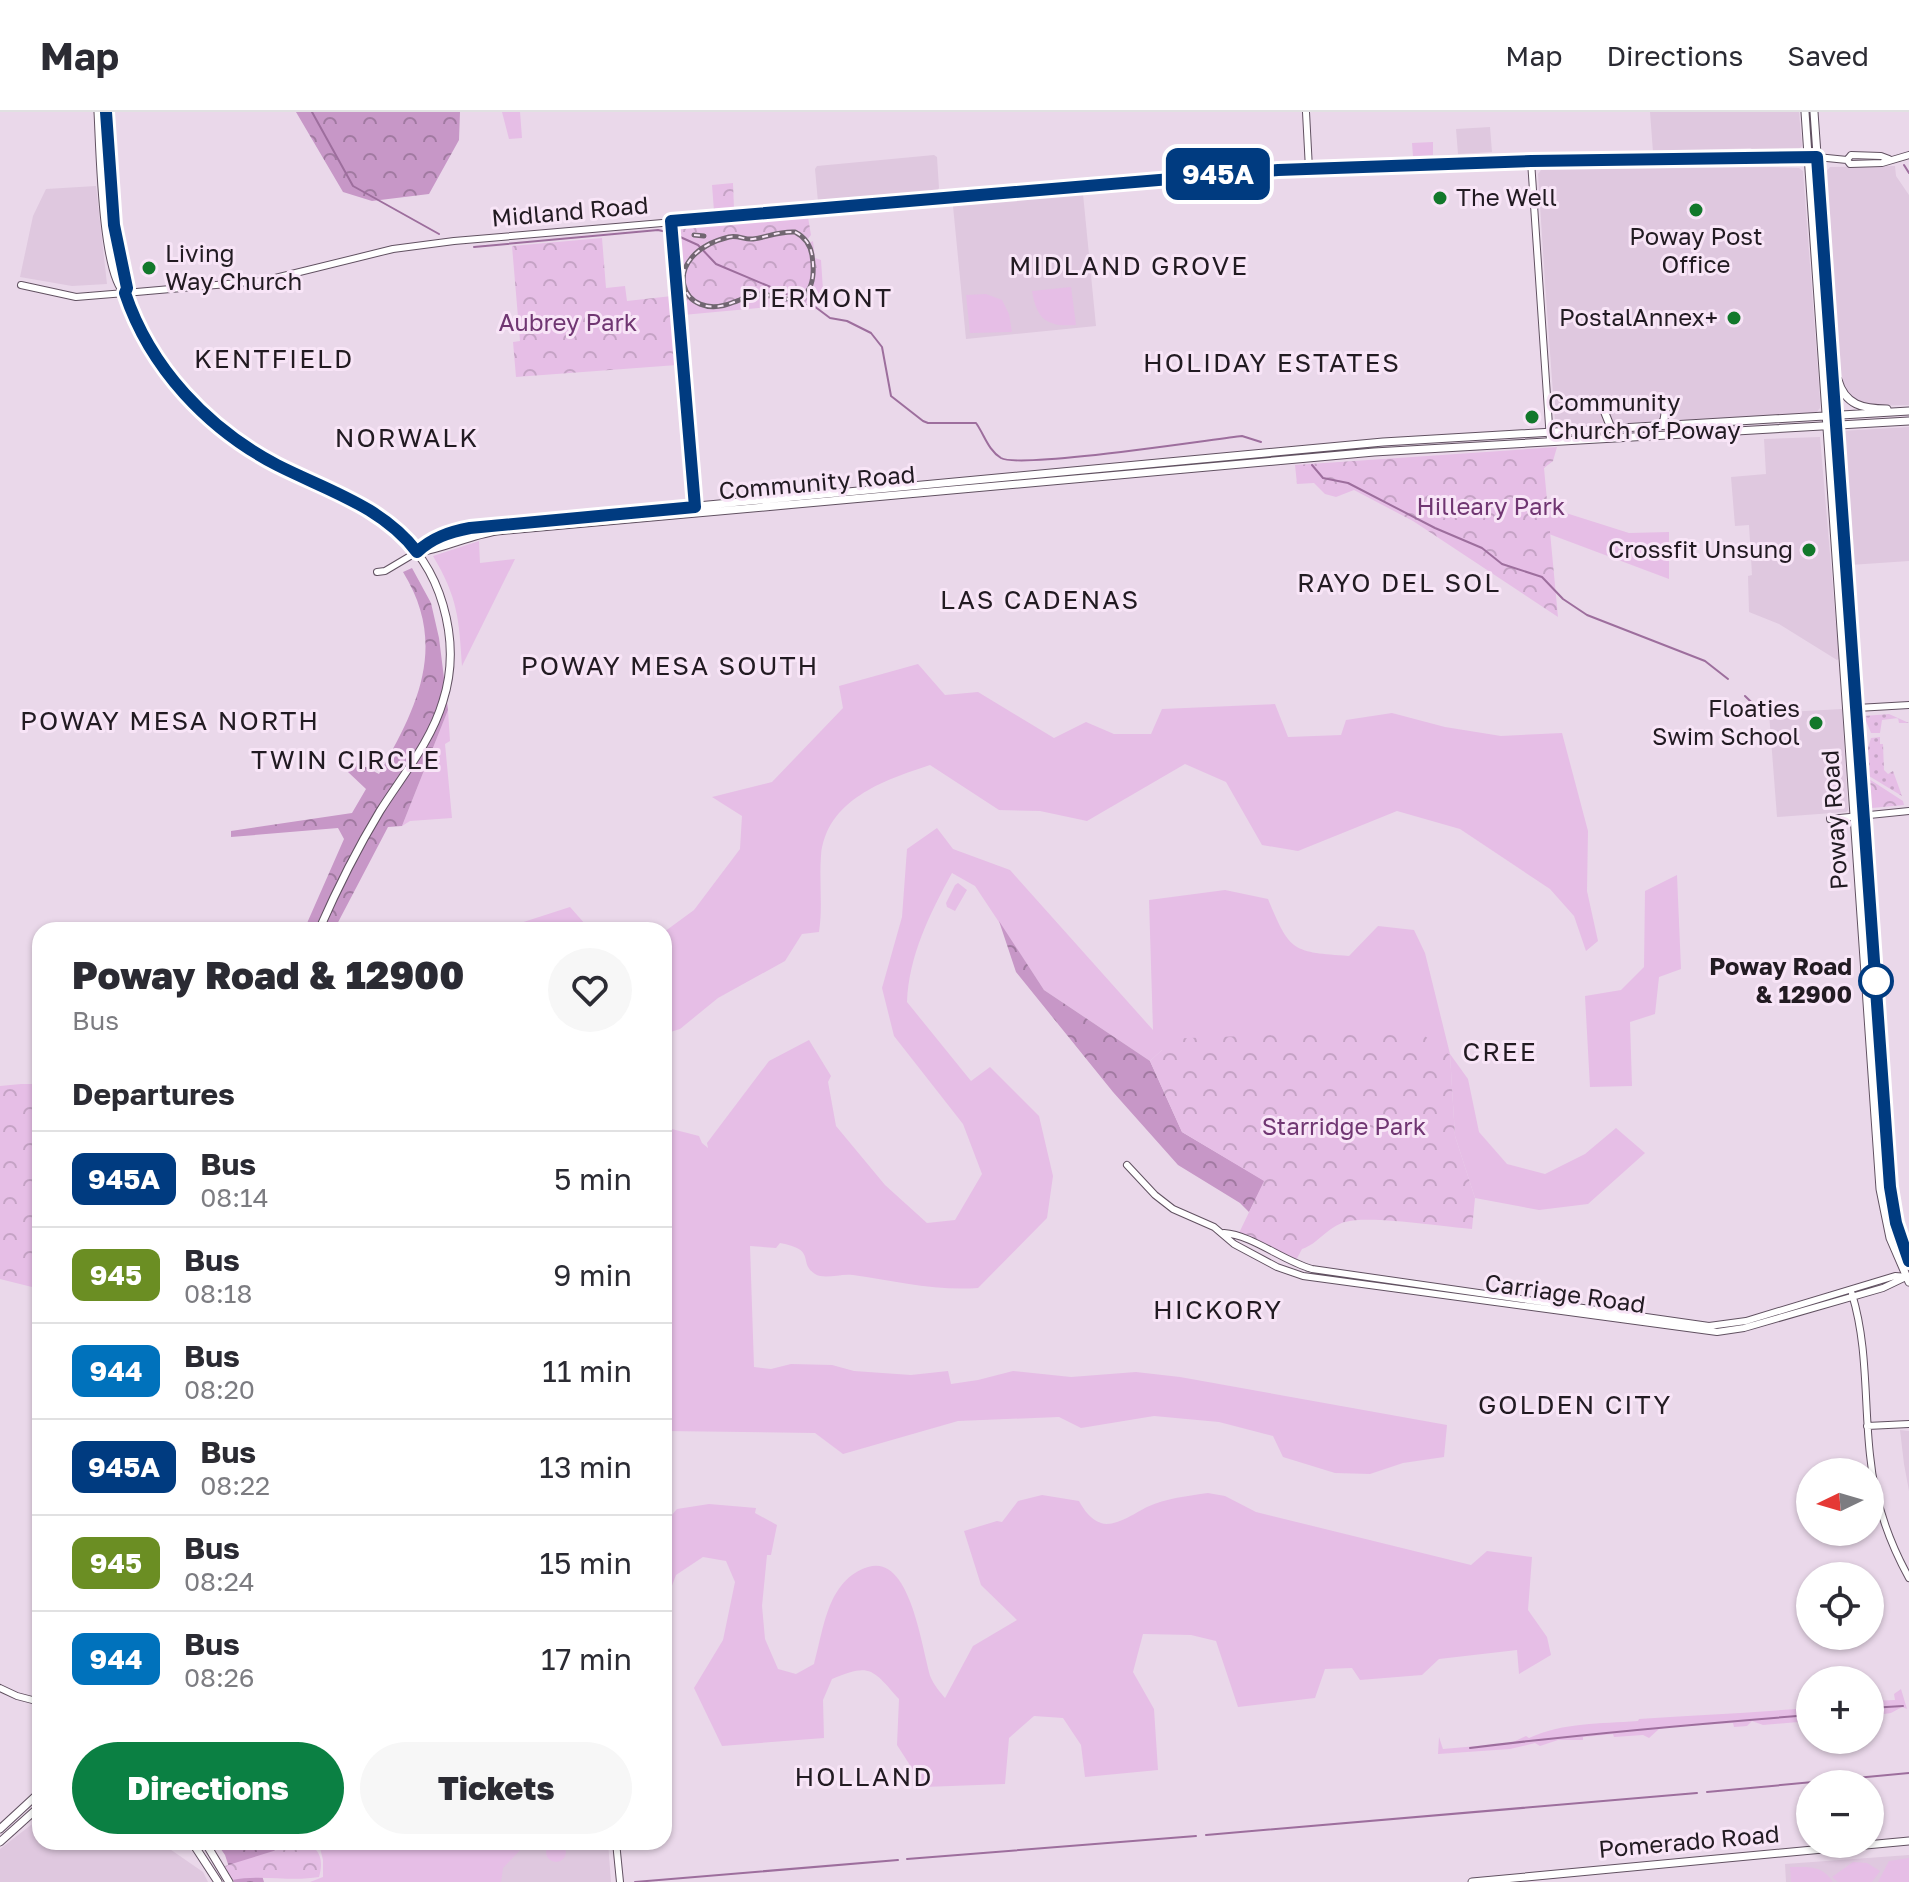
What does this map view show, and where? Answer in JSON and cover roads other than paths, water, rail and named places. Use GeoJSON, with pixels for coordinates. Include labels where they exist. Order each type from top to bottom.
{"type":"FeatureCollection","features":[{"type":"Feature","properties":{"kind":"main road"},"geometry":{"type":"LineString","coordinates":[[98,112],[107,238],[118,287],[125,293],[148,345],[201,411],[228,434],[259,454],[387,521],[417,552],[439,593],[449,635],[449,670],[444,700],[425,742],[377,815],[323,922]]}},
{"type":"Feature","properties":{"kind":"main road"},"geometry":{"type":"LineString","coordinates":[[106,112],[114,225],[127,288],[125,293]]}},
{"type":"Feature","properties":{"kind":"main road","name":"Poway Road"},"geometry":{"type":"LineString","coordinates":[[1809,112],[1815,123],[1865,817],[1867,975],[1882,1202],[1890,1238],[1908,1279]]}},
{"type":"Feature","properties":{"kind":"main road","name":"Poway Road"},"geometry":{"type":"LineString","coordinates":[[1809,112],[1808,157],[1855,818],[1877,999],[1891,1199],[1909,1261]]}},
{"type":"Feature","properties":{"kind":"main road"},"geometry":{"type":"LineString","coordinates":[[1814,246],[1821,285],[1828,293]]}},
{"type":"Feature","properties":{"kind":"main road"},"geometry":{"type":"LineString","coordinates":[[1818,293],[1824,298],[1832,343]]}},
{"type":"Feature","properties":{"kind":"main road"},"geometry":{"type":"LineString","coordinates":[[1833,355],[1841,390],[1851,402],[1867,409],[1909,410]]}},
{"type":"Feature","properties":{"kind":"main road"},"geometry":{"type":"LineString","coordinates":[[1605,413],[1611,433],[1667,430],[1670,425],[1667,400],[1664,420],[1659,426]]}},
{"type":"Feature","properties":{"kind":"main road","name":"Community Road"},"geometry":{"type":"LineString","coordinates":[[1611,433],[1670,425],[1909,410]]}},
{"type":"Feature","properties":{"kind":"main road"},"geometry":{"type":"LineString","coordinates":[[1715,432],[1747,425],[1748,421]]}},
{"type":"Feature","properties":{"kind":"main road","name":"Community Road"},"geometry":{"type":"LineString","coordinates":[[695,511],[1284,461],[1382,447],[1550,436],[1686,434],[1909,421]]}},
{"type":"Feature","properties":{"kind":"main road"},"geometry":{"type":"LineString","coordinates":[[1686,434],[1688,429],[1720,422]]}},
{"type":"Feature","properties":{"kind":"main road","name":"Community Road"},"geometry":{"type":"LineString","coordinates":[[417,552],[497,531],[943,484],[1332,447],[1383,447],[1411,440],[1550,436]]}},
{"type":"Feature","properties":{"kind":"main road"},"geometry":{"type":"LineString","coordinates":[[1304,459],[1330,452],[1332,447]]}},
{"type":"Feature","properties":{"kind":"main road"},"geometry":{"type":"LineString","coordinates":[[1284,461],[1286,457],[1312,449]]}},
{"type":"Feature","properties":{"kind":"main road"},"geometry":{"type":"LineString","coordinates":[[943,484],[955,487],[989,484],[993,488],[995,483],[1023,481],[1030,476]]}},
{"type":"Feature","properties":{"kind":"main road"},"geometry":{"type":"LineString","coordinates":[[1833,504],[1838,509],[1840,536],[1845,550]]}},
{"type":"Feature","properties":{"kind":"main road"},"geometry":{"type":"LineString","coordinates":[[1837,559],[1844,595],[1849,598]]}},
{"type":"Feature","properties":{"kind":"main road"},"geometry":{"type":"LineString","coordinates":[[1840,600],[1845,603],[1847,632],[1852,643]]}},
{"type":"Feature","properties":{"kind":"main road"},"geometry":{"type":"LineString","coordinates":[[1844,664],[1850,667],[1856,690]]}},
{"type":"Feature","properties":{"kind":"main road"},"geometry":{"type":"LineString","coordinates":[[1845,676],[1850,686],[1852,707],[1857,708]]}},
{"type":"Feature","properties":{"kind":"main road"},"geometry":{"type":"LineString","coordinates":[[1851,752],[1855,753],[1862,781]]}},
{"type":"Feature","properties":{"kind":"main road"},"geometry":{"type":"LineString","coordinates":[[1867,975],[1872,978],[1873,996],[1877,999]]}},
{"type":"Feature","properties":{"kind":"main road"},"geometry":{"type":"LineString","coordinates":[[0,1831],[32,1799]]}},
{"type":"Feature","properties":{"kind":"main road"},"geometry":{"type":"LineString","coordinates":[[0,1842],[32,1813]]}},
{"type":"Feature","properties":{"kind":"main road","name":"Pomerado Road"},"geometry":{"type":"LineString","coordinates":[[1472,1882],[1909,1841]]}},
{"type":"Feature","properties":{"kind":"main road"},"geometry":{"type":"LineString","coordinates":[[197,1850],[218,1882]]}},
{"type":"Feature","properties":{"kind":"main road"},"geometry":{"type":"LineString","coordinates":[[210,1850],[229,1882]]}},
{"type":"Feature","properties":{"kind":"street"},"geometry":{"type":"LineString","coordinates":[[1306,112],[1309,169]]}},
{"type":"Feature","properties":{"kind":"street","name":"Midland Road"},"geometry":{"type":"LineString","coordinates":[[21,285],[76,297],[263,281],[399,248],[1206,174],[1531,161],[1808,157],[1847,160],[1851,155],[1889,159],[1909,155]]}},
{"type":"Feature","properties":{"kind":"street"},"geometry":{"type":"LineString","coordinates":[[1531,161],[1550,436]]}},
{"type":"Feature","properties":{"kind":"street"},"geometry":{"type":"LineString","coordinates":[[671,221],[695,511]]}},
{"type":"Feature","properties":{"kind":"street"},"geometry":{"type":"LineString","coordinates":[[377,572],[385,571],[417,552]]}},
{"type":"Feature","properties":{"kind":"street"},"geometry":{"type":"LineString","coordinates":[[1857,708],[1909,705]]}},
{"type":"Feature","properties":{"kind":"street"},"geometry":{"type":"LineString","coordinates":[[1830,819],[1909,811]]}},
{"type":"Feature","properties":{"kind":"street","name":"Carriage Road"},"geometry":{"type":"LineString","coordinates":[[1127,1165],[1162,1202],[1291,1263],[1324,1274]]}},
{"type":"Feature","properties":{"kind":"street","name":"Carriage Road"},"geometry":{"type":"LineString","coordinates":[[1224,1233],[1230,1242],[1295,1274],[1324,1274],[1709,1332],[1734,1330],[1895,1276],[1908,1279]]}},
{"type":"Feature","properties":{"kind":"street"},"geometry":{"type":"LineString","coordinates":[[1258,1256],[1262,1248]]}},
{"type":"Feature","properties":{"kind":"street"},"geometry":{"type":"LineString","coordinates":[[1852,1292],[1863,1347],[1867,1426],[1876,1492],[1892,1543],[1909,1578]]}},
{"type":"Feature","properties":{"kind":"street"},"geometry":{"type":"LineString","coordinates":[[1867,1426],[1909,1424]]}},
{"type":"Feature","properties":{"kind":"street"},"geometry":{"type":"LineString","coordinates":[[0,1688],[32,1700]]}},
{"type":"Feature","properties":{"kind":"street"},"geometry":{"type":"LineString","coordinates":[[617,1850],[620,1882]]}},
{"type":"Feature","properties":{"kind":"waterway"},"geometry":{"type":"LineString","coordinates":[[312,112],[353,186],[439,234]]}},
{"type":"Feature","properties":{"kind":"waterway"},"geometry":{"type":"LineString","coordinates":[[1904,165],[1909,173]]}},
{"type":"Feature","properties":{"kind":"waterway"},"geometry":{"type":"LineString","coordinates":[[474,247],[658,230],[667,232]]}},
{"type":"Feature","properties":{"kind":"waterway"},"geometry":{"type":"LineString","coordinates":[[678,236],[698,245],[716,264],[792,296],[804,305],[814,306],[830,318],[847,321],[871,333],[882,347],[891,396],[928,423],[976,423],[989,446],[1001,458],[1042,460],[1076,457],[1242,436],[1261,442]]}},
{"type":"Feature","properties":{"kind":"waterway"},"geometry":{"type":"LineString","coordinates":[[1312,465],[1323,478],[1348,483],[1435,528],[1482,548],[1502,564],[1542,577],[1563,599],[1587,615],[1705,661],[1728,679]]}},
{"type":"Feature","properties":{"kind":"waterway"},"geometry":{"type":"LineString","coordinates":[[1745,696],[1769,719]]}},
{"type":"Feature","properties":{"kind":"waterway"},"geometry":{"type":"LineString","coordinates":[[1884,1707],[1903,1706]]}},
{"type":"Feature","properties":{"kind":"waterway"},"geometry":{"type":"LineString","coordinates":[[1470,1748],[1796,1716]]}},
{"type":"Feature","properties":{"kind":"waterway"},"geometry":{"type":"LineString","coordinates":[[1707,1792],[1909,1773]]}},
{"type":"Feature","properties":{"kind":"waterway"},"geometry":{"type":"LineString","coordinates":[[1206,1835],[1697,1793]]}},
{"type":"Feature","properties":{"kind":"waterway"},"geometry":{"type":"LineString","coordinates":[[907,1859],[1196,1836]]}},
{"type":"Feature","properties":{"kind":"waterway"},"geometry":{"type":"LineString","coordinates":[[635,1882],[898,1860]]}},
{"type":"Feature","properties":{"kind":"railway"},"geometry":{"type":"LineString","coordinates":[[795,232],[806,241],[812,255],[813,278],[803,296],[787,299],[754,294],[715,307],[700,304],[689,296],[684,285],[684,272],[691,258],[706,246],[729,237],[753,239],[795,232]]}},
{"type":"Feature","properties":{"kind":"railway"},"geometry":{"type":"LineString","coordinates":[[694,235],[704,236]]}},
{"type":"Feature","properties":{"kind":"place","name":"The Well"},"geometry":{"type":"Point","coordinates":[1440,198]}},
{"type":"Feature","properties":{"kind":"place","name":"Poway Post Office"},"geometry":{"type":"Point","coordinates":[1696,210]}},
{"type":"Feature","properties":{"kind":"place","name":"Living Way Church"},"geometry":{"type":"Point","coordinates":[149,268]}},
{"type":"Feature","properties":{"kind":"place","name":"PostalAnnex+"},"geometry":{"type":"Point","coordinates":[1734,318]}},
{"type":"Feature","properties":{"kind":"place","name":"Community Church of Poway"},"geometry":{"type":"Point","coordinates":[1532,417]}},
{"type":"Feature","properties":{"kind":"place","name":"Crossfit Unsung"},"geometry":{"type":"Point","coordinates":[1809,550]}},
{"type":"Feature","properties":{"kind":"place","name":"Floaties Swim School"},"geometry":{"type":"Point","coordinates":[1816,723]}},
{"type":"Feature","properties":{"kind":"place","name":"Poway Road & 12900"},"geometry":{"type":"Point","coordinates":[1876,981]}},
{"type":"Feature","properties":{"kind":"district","name":"MIDLAND GROVE"},"geometry":{"type":"Point","coordinates":[1129,266]}},
{"type":"Feature","properties":{"kind":"district","name":"PIERMONT"},"geometry":{"type":"Point","coordinates":[817,298]}},
{"type":"Feature","properties":{"kind":"district","name":"KENTFIELD"},"geometry":{"type":"Point","coordinates":[274,359]}},
{"type":"Feature","properties":{"kind":"district","name":"HOLIDAY ESTATES"},"geometry":{"type":"Point","coordinates":[1272,363]}},
{"type":"Feature","properties":{"kind":"district","name":"NORWALK"},"geometry":{"type":"Point","coordinates":[407,438]}},
{"type":"Feature","properties":{"kind":"district","name":"RAYO DEL SOL"},"geometry":{"type":"Point","coordinates":[1399,583]}},
{"type":"Feature","properties":{"kind":"district","name":"LAS CADENAS"},"geometry":{"type":"Point","coordinates":[1040,600]}},
{"type":"Feature","properties":{"kind":"district","name":"POWAY MESA SOUTH"},"geometry":{"type":"Point","coordinates":[670,666]}},
{"type":"Feature","properties":{"kind":"district","name":"POWAY MESA NORTH"},"geometry":{"type":"Point","coordinates":[170,721]}},
{"type":"Feature","properties":{"kind":"district","name":"TWIN CIRCLE"},"geometry":{"type":"Point","coordinates":[346,760]}},
{"type":"Feature","properties":{"kind":"district","name":"CREE"},"geometry":{"type":"Point","coordinates":[1500,1052]}},
{"type":"Feature","properties":{"kind":"district","name":"HICKORY"},"geometry":{"type":"Point","coordinates":[1218,1310]}},
{"type":"Feature","properties":{"kind":"district","name":"GOLDEN CITY"},"geometry":{"type":"Point","coordinates":[1575,1405]}},
{"type":"Feature","properties":{"kind":"district","name":"HOLLAND"},"geometry":{"type":"Point","coordinates":[864,1777]}},
{"type":"Feature","properties":{"kind":"park label","name":"Aubrey Park"},"geometry":{"type":"Point","coordinates":[568,323]}},
{"type":"Feature","properties":{"kind":"park label","name":"Hilleary Park"},"geometry":{"type":"Point","coordinates":[1491,507]}},
{"type":"Feature","properties":{"kind":"park label","name":"Starridge Park"},"geometry":{"type":"Point","coordinates":[1344,1127]}}]}
